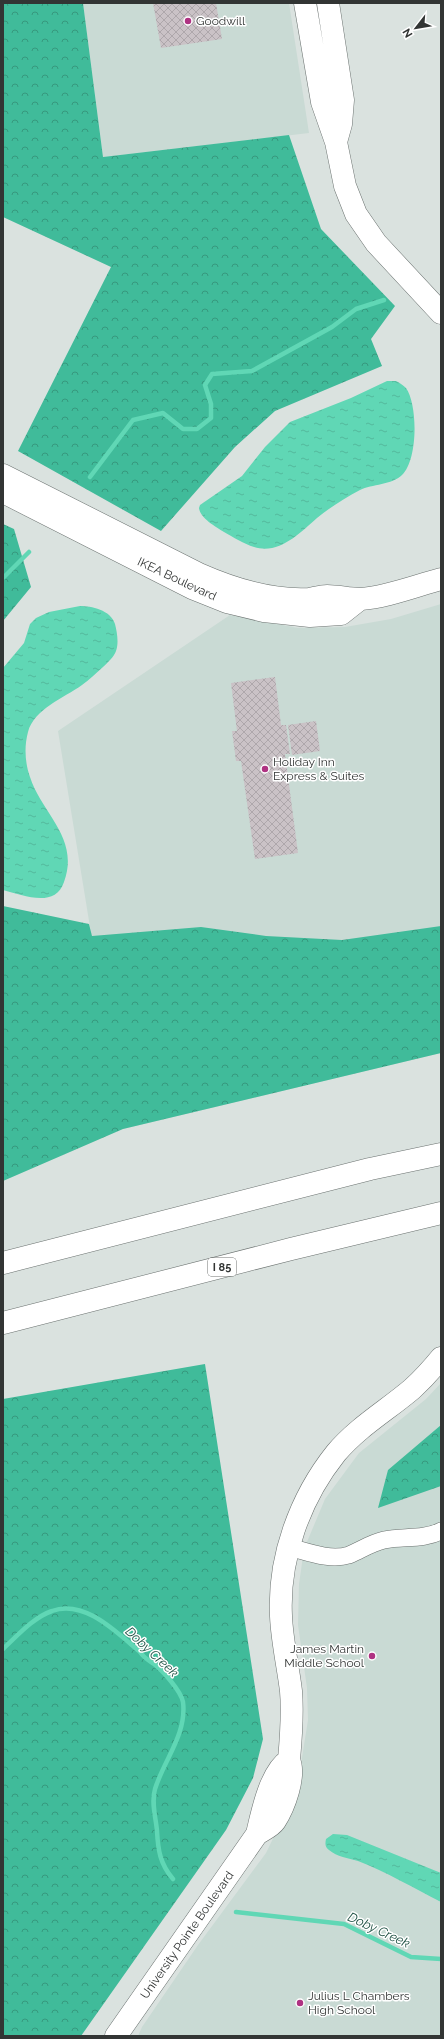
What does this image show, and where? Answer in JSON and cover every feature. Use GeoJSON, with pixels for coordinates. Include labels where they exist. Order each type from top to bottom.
{"type":"FeatureCollection","features":[{"type":"Feature","properties":{"kind":"main road"},"geometry":{"type":"LineString","coordinates":[[305,3],[322,102],[336,142],[345,186],[352,205],[361,223],[391,260],[441,313]]}},
{"type":"Feature","properties":{"kind":"main road"},"geometry":{"type":"LineString","coordinates":[[328,3],[343,100],[341,124],[336,142]]}},
{"type":"Feature","properties":{"kind":"main road","name":"IKEA Boulevard"},"geometry":{"type":"LineString","coordinates":[[3,475],[199,574],[229,586],[253,593],[290,598],[309,599],[327,596],[360,599],[379,596],[441,579]]}},
{"type":"Feature","properties":{"kind":"main road","name":"IKEA Boulevard"},"geometry":{"type":"LineString","coordinates":[[3,492],[192,588],[227,602],[264,611],[310,616],[341,614],[360,599]]}},
{"type":"Feature","properties":{"kind":"main road"},"geometry":{"type":"LineString","coordinates":[[3,1263],[370,1169],[441,1154]]}},
{"type":"Feature","properties":{"kind":"main road","name":"I 85"},"geometry":{"type":"LineString","coordinates":[[3,1323],[291,1249],[441,1213]]}},
{"type":"Feature","properties":{"kind":"main road","name":"University Pointe Boulevard"},"geometry":{"type":"LineString","coordinates":[[116,2036],[257,1834],[273,1780],[278,1771],[289,1760],[292,1716],[291,1693],[281,1615],[282,1578],[296,1524],[314,1484],[336,1454],[361,1427],[412,1388],[441,1358]]}},
{"type":"Feature","properties":{"kind":"street"},"geometry":{"type":"LineString","coordinates":[[289,1547],[314,1554],[340,1557],[352,1554],[383,1540],[428,1536],[441,1531]]}},
{"type":"Feature","properties":{"kind":"shaded area"},"geometry":{"type":"Polygon","coordinates":[[[83,3],[289,3],[309,133],[103,157],[83,3]]]}},
{"type":"Feature","properties":{"kind":"shaded area"},"geometry":{"type":"Polygon","coordinates":[[[441,604],[441,1053],[123,1129],[58,731],[230,615],[298,628],[345,627],[391,619],[441,604]]]}},
{"type":"Feature","properties":{"kind":"shaded area","name":"James Martin Middle School"},"geometry":{"type":"Polygon","coordinates":[[[441,1383],[441,2036],[138,2036],[142,2027],[198,1945],[266,1853],[297,1789],[308,1720],[307,1688],[298,1625],[299,1584],[304,1549],[325,1499],[359,1453],[426,1399],[441,1383]]]}},
{"type":"Feature","properties":{"kind":"green space"},"geometry":{"type":"Polygon","coordinates":[[[3,3],[83,3],[103,157],[289,135],[321,229],[395,306],[371,339],[382,366],[275,411],[235,447],[161,531],[18,451],[111,267],[3,217],[3,3]]]}},
{"type":"Feature","properties":{"kind":"green space"},"geometry":{"type":"Polygon","coordinates":[[[3,524],[14,529],[31,587],[3,621],[3,524]]]}},
{"type":"Feature","properties":{"kind":"green space"},"geometry":{"type":"Polygon","coordinates":[[[3,906],[89,924],[92,936],[201,927],[266,936],[342,940],[441,926],[441,1053],[123,1129],[3,1181],[3,906]]]}},
{"type":"Feature","properties":{"kind":"green space"},"geometry":{"type":"Polygon","coordinates":[[[205,1364],[263,1739],[253,1778],[226,1830],[81,2036],[3,2036],[3,1399],[205,1364]]]}},
{"type":"Feature","properties":{"kind":"green space"},"geometry":{"type":"Polygon","coordinates":[[[441,1425],[441,1486],[378,1508],[388,1470],[441,1425]]]}},
{"type":"Feature","properties":{"kind":"water"},"geometry":{"type":"Polygon","coordinates":[[[387,381],[396,381],[406,388],[413,407],[414,432],[411,457],[407,468],[398,478],[393,481],[365,488],[354,493],[337,503],[296,536],[272,548],[263,549],[246,544],[217,528],[202,515],[199,508],[200,505],[242,476],[265,447],[290,422],[351,398],[387,381]]]}},
{"type":"Feature","properties":{"kind":"water"},"geometry":{"type":"Polygon","coordinates":[[[80,606],[95,608],[105,612],[113,619],[116,627],[117,648],[110,660],[87,681],[43,710],[31,724],[28,732],[26,761],[28,772],[43,803],[58,827],[67,852],[68,866],[64,882],[60,890],[46,898],[29,897],[3,890],[3,668],[24,643],[30,624],[36,618],[49,612],[80,606]]]}},
{"type":"Feature","properties":{"kind":"water"},"geometry":{"type":"Polygon","coordinates":[[[333,1834],[347,1835],[441,1873],[441,1902],[379,1870],[358,1861],[339,1856],[332,1852],[327,1848],[325,1842],[326,1839],[333,1834]]]}},
{"type":"Feature","properties":{"kind":"building","name":"Goodwill"},"geometry":{"type":"Polygon","coordinates":[[[153,3],[216,3],[222,39],[161,48],[153,3]]]}},
{"type":"Feature","properties":{"kind":"building","name":"Holiday Inn Express & Suites"},"geometry":{"type":"Polygon","coordinates":[[[275,677],[281,725],[286,725],[290,754],[285,754],[298,853],[255,859],[241,761],[236,761],[232,731],[237,731],[231,683],[275,677]]]}},
{"type":"Feature","properties":{"kind":"building"},"geometry":{"type":"Polygon","coordinates":[[[316,721],[320,751],[292,755],[288,725],[316,721]]]}},
{"type":"Feature","properties":{"kind":"waterway"},"geometry":{"type":"LineString","coordinates":[[90,477],[133,420],[163,413],[183,429],[197,429],[211,418],[211,404],[205,385],[212,374],[252,371],[332,327],[356,309],[384,300]]}},
{"type":"Feature","properties":{"kind":"waterway"},"geometry":{"type":"LineString","coordinates":[[3,578],[29,552]]}},
{"type":"Feature","properties":{"kind":"waterway","name":"Doby Creek"},"geometry":{"type":"LineString","coordinates":[[3,1649],[26,1627],[45,1614],[64,1609],[76,1610],[100,1620],[111,1628],[158,1667],[179,1692],[183,1702],[182,1725],[174,1747],[159,1778],[153,1800],[160,1856],[165,1868],[173,1879]]}},
{"type":"Feature","properties":{"kind":"waterway","name":"Doby Creek"},"geometry":{"type":"LineString","coordinates":[[236,1912],[344,1924],[411,1957],[441,1959]]}},
{"type":"Feature","properties":{"kind":"place","name":"Goodwill"},"geometry":{"type":"Point","coordinates":[188,21]}},
{"type":"Feature","properties":{"kind":"place","name":"Holiday Inn Express & Suites"},"geometry":{"type":"Point","coordinates":[265,769]}},
{"type":"Feature","properties":{"kind":"place","name":"James Martin Middle School"},"geometry":{"type":"Point","coordinates":[372,1656]}},
{"type":"Feature","properties":{"kind":"place","name":"Julius L Chambers High School"},"geometry":{"type":"Point","coordinates":[300,2003]}}]}
